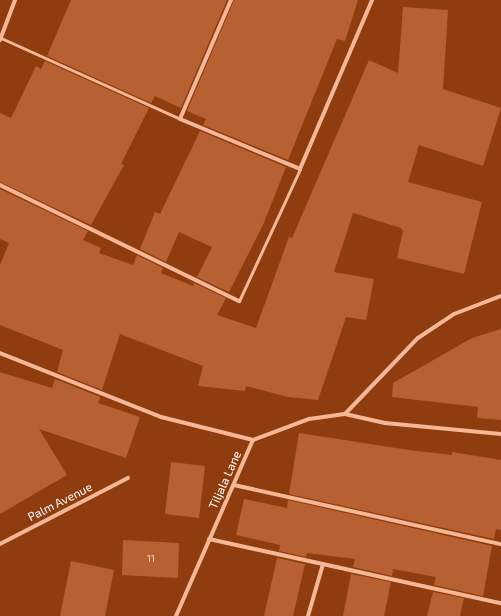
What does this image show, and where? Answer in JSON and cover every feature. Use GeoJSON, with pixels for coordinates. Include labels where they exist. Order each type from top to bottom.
{"type":"FeatureCollection","features":[{"type":"Feature","properties":{"kind":"street"},"geometry":{"type":"LineString","coordinates":[[0,39],[15,0]]}},
{"type":"Feature","properties":{"kind":"street"},"geometry":{"type":"LineString","coordinates":[[231,0],[180,119],[300,169],[372,0]]}},
{"type":"Feature","properties":{"kind":"street"},"geometry":{"type":"LineString","coordinates":[[0,185],[239,301]]}},
{"type":"Feature","properties":{"kind":"street"},"geometry":{"type":"LineString","coordinates":[[345,414],[418,338],[454,314],[501,296]]}},
{"type":"Feature","properties":{"kind":"street"},"geometry":{"type":"LineString","coordinates":[[0,353],[161,417],[253,440]]}},
{"type":"Feature","properties":{"kind":"street","name":"Tiljala Lane"},"geometry":{"type":"LineString","coordinates":[[176,616],[253,440],[309,419],[345,414],[385,423],[501,434]]}},
{"type":"Feature","properties":{"kind":"street","name":"Palm Avenue"},"geometry":{"type":"LineString","coordinates":[[0,544],[128,478]]}},
{"type":"Feature","properties":{"kind":"street"},"geometry":{"type":"LineString","coordinates":[[234,485],[501,544]]}},
{"type":"Feature","properties":{"kind":"street"},"geometry":{"type":"LineString","coordinates":[[209,539],[501,603]]}},
{"type":"Feature","properties":{"kind":"street"},"geometry":{"type":"LineString","coordinates":[[308,616],[323,564]]}},
{"type":"Feature","properties":{"kind":"lane"},"geometry":{"type":"LineString","coordinates":[[0,39],[180,119]]}},
{"type":"Feature","properties":{"kind":"lane"},"geometry":{"type":"LineString","coordinates":[[239,301],[300,169]]}},
{"type":"Feature","properties":{"kind":"building"},"geometry":{"type":"Polygon","coordinates":[[[71,0],[227,0],[181,108],[155,96],[151,103],[47,56],[71,0]]]}},
{"type":"Feature","properties":{"kind":"building"},"geometry":{"type":"Polygon","coordinates":[[[234,0],[358,0],[345,41],[337,39],[288,160],[203,125],[206,119],[187,111],[234,0]]]}},
{"type":"Feature","properties":{"kind":"building"},"geometry":{"type":"Polygon","coordinates":[[[403,7],[448,10],[443,89],[501,108],[483,166],[419,145],[408,182],[482,202],[464,274],[397,258],[403,231],[401,228],[353,213],[334,272],[374,279],[366,320],[346,317],[318,400],[288,397],[246,386],[245,391],[198,386],[203,366],[120,334],[102,390],[57,372],[63,350],[0,325],[0,265],[9,243],[0,239],[0,189],[88,231],[83,240],[101,248],[99,253],[133,265],[137,255],[163,268],[161,273],[193,286],[194,283],[226,298],[217,315],[256,328],[289,237],[292,238],[369,60],[398,73],[403,7]]]}},
{"type":"Feature","properties":{"kind":"building"},"geometry":{"type":"Polygon","coordinates":[[[45,61],[149,108],[121,164],[124,165],[91,225],[0,182],[0,113],[11,118],[36,66],[41,69],[45,61]]]}},
{"type":"Feature","properties":{"kind":"building"},"geometry":{"type":"Polygon","coordinates":[[[200,131],[286,167],[263,225],[229,292],[197,277],[212,247],[179,232],[166,262],[140,249],[155,212],[160,214],[200,131]]]}},
{"type":"Feature","properties":{"kind":"building"},"geometry":{"type":"Polygon","coordinates":[[[501,329],[501,420],[477,418],[478,407],[392,397],[393,383],[472,338],[501,329]]]}},
{"type":"Feature","properties":{"kind":"building"},"geometry":{"type":"Polygon","coordinates":[[[0,372],[52,388],[55,379],[100,397],[98,403],[140,417],[126,458],[39,429],[67,475],[0,514],[0,372]]]}},
{"type":"Feature","properties":{"kind":"building"},"geometry":{"type":"Polygon","coordinates":[[[299,433],[409,450],[452,455],[452,452],[501,460],[501,530],[496,529],[494,539],[289,494],[299,433]]]}},
{"type":"Feature","properties":{"kind":"building"},"geometry":{"type":"Polygon","coordinates":[[[171,462],[205,466],[199,518],[165,514],[171,462]]]}},
{"type":"Feature","properties":{"kind":"building"},"geometry":{"type":"Polygon","coordinates":[[[244,499],[287,508],[288,500],[492,546],[483,596],[434,585],[436,577],[393,569],[392,576],[353,567],[355,559],[307,553],[306,557],[279,551],[280,545],[236,535],[244,499]]]}},
{"type":"Feature","properties":{"kind":"building"},"geometry":{"type":"Polygon","coordinates":[[[123,540],[179,543],[178,578],[122,575],[123,540]]]}},
{"type":"Feature","properties":{"kind":"building"},"geometry":{"type":"Polygon","coordinates":[[[277,558],[305,564],[293,616],[264,616],[277,558]]]}},
{"type":"Feature","properties":{"kind":"building"},"geometry":{"type":"Polygon","coordinates":[[[71,561],[114,570],[105,616],[60,616],[71,561]]]}},
{"type":"Feature","properties":{"kind":"building"},"geometry":{"type":"Polygon","coordinates":[[[351,574],[391,582],[384,616],[343,616],[351,574]]]}},
{"type":"Feature","properties":{"kind":"building"},"geometry":{"type":"Polygon","coordinates":[[[433,592],[464,598],[460,616],[427,616],[433,592]]]}}]}
